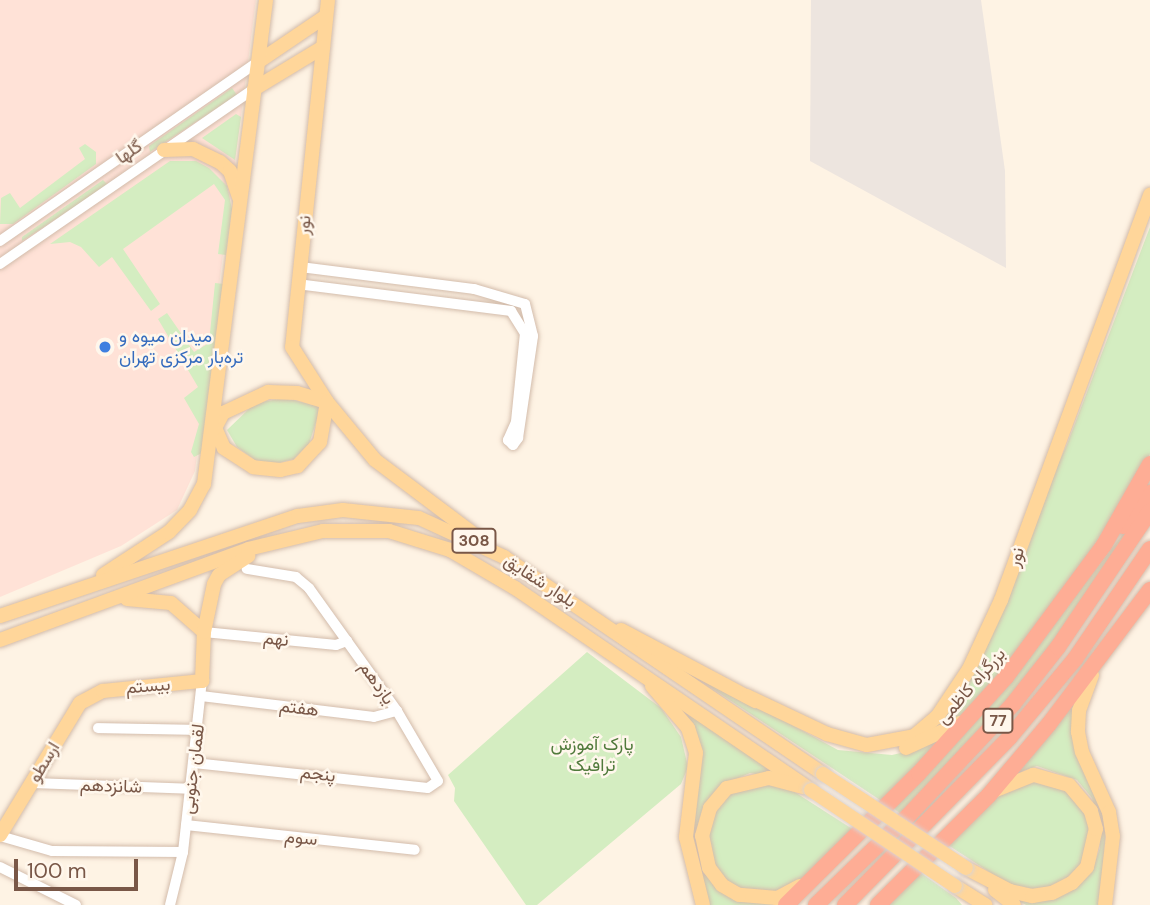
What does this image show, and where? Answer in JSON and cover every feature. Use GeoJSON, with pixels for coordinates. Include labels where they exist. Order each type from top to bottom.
{"type":"FeatureCollection","features":[{"type":"Feature","properties":{"kind":"highway","name":"بزرگراه کاظمی"},"geometry":{"type":"LineString","coordinates":[[786,905],[973,715],[1104,545],[1150,464]]}},
{"type":"Feature","properties":{"kind":"highway"},"geometry":{"type":"LineString","coordinates":[[1104,545],[1150,493]]}},
{"type":"Feature","properties":{"kind":"highway","name":"77"},"geometry":{"type":"LineString","coordinates":[[816,905],[908,816],[1013,704],[1058,647],[1150,511]]}},
{"type":"Feature","properties":{"kind":"highway"},"geometry":{"type":"LineString","coordinates":[[1124,625],[1150,550]]}},
{"type":"Feature","properties":{"kind":"highway","name":"77"},"geometry":{"type":"LineString","coordinates":[[845,905],[1010,737],[1075,659],[1150,550]]}},
{"type":"Feature","properties":{"kind":"highway"},"geometry":{"type":"LineString","coordinates":[[880,904],[989,794],[1150,590]]}},
{"type":"Feature","properties":{"kind":"main road"},"geometry":{"type":"LineString","coordinates":[[71,593],[149,547],[190,510],[204,484],[213,433],[266,0]]}},
{"type":"Feature","properties":{"kind":"main road","name":"نور"},"geometry":{"type":"LineString","coordinates":[[328,0],[292,347],[327,402],[375,460],[504,557]]}},
{"type":"Feature","properties":{"kind":"main road"},"geometry":{"type":"LineString","coordinates":[[258,62],[326,16]]}},
{"type":"Feature","properties":{"kind":"main road"},"geometry":{"type":"LineString","coordinates":[[254,89],[323,47]]}},
{"type":"Feature","properties":{"kind":"main road"},"geometry":{"type":"LineString","coordinates":[[164,150],[193,149],[220,162],[230,171],[241,202]]}},
{"type":"Feature","properties":{"kind":"main road","name":"نور"},"geometry":{"type":"LineString","coordinates":[[747,696],[827,734],[867,745],[914,736],[937,717],[969,669],[1001,600],[1150,194]]}},
{"type":"Feature","properties":{"kind":"main road"},"geometry":{"type":"LineString","coordinates":[[268,392],[298,393],[327,402],[320,442],[305,461],[288,469],[262,470],[246,463],[224,448],[213,433],[223,413],[268,392]]}},
{"type":"Feature","properties":{"kind":"main road","name":"بلوار شقایق"},"geometry":{"type":"LineString","coordinates":[[0,616],[298,516],[343,510],[419,519],[504,557],[966,868],[1014,905]]}},
{"type":"Feature","properties":{"kind":"main road","name":"بلوار شقایق"},"geometry":{"type":"LineString","coordinates":[[0,640],[270,543],[323,531],[389,531],[450,550],[626,661],[811,790],[986,905]]}},
{"type":"Feature","properties":{"kind":"main road","name":"لقمان جنوبی"},"geometry":{"type":"LineString","coordinates":[[202,689],[204,632],[210,597],[219,575],[270,543]]}},
{"type":"Feature","properties":{"kind":"main road"},"geometry":{"type":"LineString","coordinates":[[115,599],[171,603],[204,632]]}},
{"type":"Feature","properties":{"kind":"main road"},"geometry":{"type":"LineString","coordinates":[[598,620],[747,696],[825,741],[863,752],[916,745],[973,715]]}},
{"type":"Feature","properties":{"kind":"main road"},"geometry":{"type":"LineString","coordinates":[[1100,656],[1083,694],[1078,732],[1082,752],[1110,812],[1113,836],[1105,905]]}},
{"type":"Feature","properties":{"kind":"main road"},"geometry":{"type":"LineString","coordinates":[[626,661],[675,709],[692,740],[697,768],[686,837],[703,905]]}},
{"type":"Feature","properties":{"kind":"main road","name":"بیستم"},"geometry":{"type":"LineString","coordinates":[[93,693],[202,689]]}},
{"type":"Feature","properties":{"kind":"main road","name":"ارسطو"},"geometry":{"type":"LineString","coordinates":[[0,835],[80,703],[93,693]]}},
{"type":"Feature","properties":{"kind":"main road"},"geometry":{"type":"LineString","coordinates":[[966,868],[1010,891],[1032,896],[1072,883],[1087,867],[1093,850],[1091,811],[1069,785],[1033,775],[989,794]]}},
{"type":"Feature","properties":{"kind":"main road"},"geometry":{"type":"LineString","coordinates":[[811,790],[769,778],[742,781],[718,797],[705,819],[702,836],[709,868],[739,895],[777,898],[817,876]]}},
{"type":"Feature","properties":{"kind":"main road"},"geometry":{"type":"LineString","coordinates":[[955,886],[970,905]]}},
{"type":"Feature","properties":{"kind":"street","name":"گلها"},"geometry":{"type":"LineString","coordinates":[[0,241],[258,62]]}},
{"type":"Feature","properties":{"kind":"street","name":"گلها"},"geometry":{"type":"LineString","coordinates":[[1,261],[254,89]]}},
{"type":"Feature","properties":{"kind":"street"},"geometry":{"type":"LineString","coordinates":[[297,284],[511,311],[525,333],[516,422],[508,440],[513,444],[518,438],[533,336],[525,304],[474,289],[299,267]]}},
{"type":"Feature","properties":{"kind":"street","name":"یازدهم"},"geometry":{"type":"LineString","coordinates":[[247,569],[296,578],[309,588],[397,711],[438,781]]}},
{"type":"Feature","properties":{"kind":"street","name":"نهم"},"geometry":{"type":"LineString","coordinates":[[204,632],[336,645],[347,641]]}},
{"type":"Feature","properties":{"kind":"street","name":"هفتم"},"geometry":{"type":"LineString","coordinates":[[202,689],[374,717],[397,711]]}},
{"type":"Feature","properties":{"kind":"street","name":"لقمان جنوبی"},"geometry":{"type":"LineString","coordinates":[[170,905],[183,852],[202,689]]}},
{"type":"Feature","properties":{"kind":"street"},"geometry":{"type":"LineString","coordinates":[[98,728],[198,730]]}},
{"type":"Feature","properties":{"kind":"street","name":"پنجم"},"geometry":{"type":"LineString","coordinates":[[194,763],[428,788],[438,781]]}},
{"type":"Feature","properties":{"kind":"street","name":"شانزدهم"},"geometry":{"type":"LineString","coordinates":[[31,783],[191,789]]}},
{"type":"Feature","properties":{"kind":"street","name":"سوم"},"geometry":{"type":"LineString","coordinates":[[186,825],[415,850]]}},
{"type":"Feature","properties":{"kind":"street"},"geometry":{"type":"LineString","coordinates":[[0,835],[52,851],[183,852]]}},
{"type":"Feature","properties":{"kind":"street"},"geometry":{"type":"LineString","coordinates":[[0,867],[76,905]]}},
{"type":"Feature","properties":{"kind":"shaded area","name":"میدان میوه و تره‌بار مرکزی تهران"},"geometry":{"type":"Polygon","coordinates":[[[0,0],[256,0],[195,471],[177,510],[121,546],[0,597],[0,0]]]}},
{"type":"Feature","properties":{"kind":"shaded area"},"geometry":{"type":"Polygon","coordinates":[[[811,0],[981,0],[1005,171],[1006,268],[810,161],[811,0]]]}},
{"type":"Feature","properties":{"kind":"green space"},"geometry":{"type":"Polygon","coordinates":[[[232,88],[237,95],[150,152],[149,146],[232,88]]]}},
{"type":"Feature","properties":{"kind":"green space"},"geometry":{"type":"Polygon","coordinates":[[[236,114],[241,117],[235,160],[202,138],[236,114]]]}},
{"type":"Feature","properties":{"kind":"green space"},"geometry":{"type":"Polygon","coordinates":[[[85,144],[96,152],[96,164],[13,224],[0,224],[1,198],[10,193],[20,208],[85,159],[79,148],[85,144]]]}},
{"type":"Feature","properties":{"kind":"green space"},"geometry":{"type":"Polygon","coordinates":[[[170,161],[196,161],[209,168],[227,186],[232,209],[226,255],[218,254],[225,200],[214,184],[123,249],[160,304],[151,311],[112,257],[99,267],[81,247],[70,242],[50,244],[170,161]]]}},
{"type":"Feature","properties":{"kind":"green space"},"geometry":{"type":"Polygon","coordinates":[[[103,180],[108,185],[22,241],[22,237],[103,180]]]}},
{"type":"Feature","properties":{"kind":"green space"},"geometry":{"type":"Polygon","coordinates":[[[1150,227],[1150,454],[1125,498],[1060,597],[968,712],[909,745],[876,749],[840,742],[933,729],[1066,447],[1150,227]]]}},
{"type":"Feature","properties":{"kind":"green space"},"geometry":{"type":"Polygon","coordinates":[[[215,283],[224,284],[202,453],[194,457],[191,452],[199,424],[184,398],[198,387],[158,319],[167,313],[194,352],[209,343],[215,283]]]}},
{"type":"Feature","properties":{"kind":"green space"},"geometry":{"type":"Polygon","coordinates":[[[285,398],[321,407],[309,444],[294,459],[274,464],[255,460],[237,447],[227,430],[255,403],[285,398]]]}},
{"type":"Feature","properties":{"kind":"green space"},"geometry":{"type":"Polygon","coordinates":[[[1150,499],[1073,617],[1019,687],[901,814],[893,808],[1005,687],[1150,499]]]}},
{"type":"Feature","properties":{"kind":"green space","name":"پارک آموزش ترافیک"},"geometry":{"type":"Polygon","coordinates":[[[587,652],[661,708],[681,737],[688,767],[681,784],[537,905],[526,905],[454,801],[455,788],[448,775],[587,652]]]}},
{"type":"Feature","properties":{"kind":"green space"},"geometry":{"type":"Polygon","coordinates":[[[659,653],[838,750],[892,755],[918,749],[957,728],[883,802],[659,653]]]}},
{"type":"Feature","properties":{"kind":"green space"},"geometry":{"type":"Polygon","coordinates":[[[1079,693],[1073,712],[1106,826],[1100,905],[1026,905],[1010,896],[1031,900],[1093,868],[1100,848],[1100,824],[1092,798],[1077,780],[1037,766],[1008,776],[1079,693]]]}},
{"type":"Feature","properties":{"kind":"green space"},"geometry":{"type":"Polygon","coordinates":[[[672,702],[786,779],[750,773],[722,785],[697,833],[702,864],[718,886],[783,900],[778,905],[709,905],[691,834],[700,761],[672,702]]]}},
{"type":"Feature","properties":{"kind":"green space"},"geometry":{"type":"Polygon","coordinates":[[[1031,779],[1069,792],[1082,807],[1091,830],[1085,859],[1071,878],[1049,890],[1014,888],[948,845],[992,799],[1031,779]]]}},
{"type":"Feature","properties":{"kind":"green space"},"geometry":{"type":"Polygon","coordinates":[[[758,783],[790,789],[854,830],[806,877],[783,891],[745,892],[725,880],[711,858],[708,834],[715,810],[728,795],[758,783]]]}},
{"type":"Feature","properties":{"kind":"green space"},"geometry":{"type":"Polygon","coordinates":[[[921,873],[956,898],[962,905],[888,905],[921,873]]]}},
{"type":"Feature","properties":{"kind":"place","name":"میدان میوه و تره‌بار مرکزی تهران"},"geometry":{"type":"Point","coordinates":[105,347]}}]}
